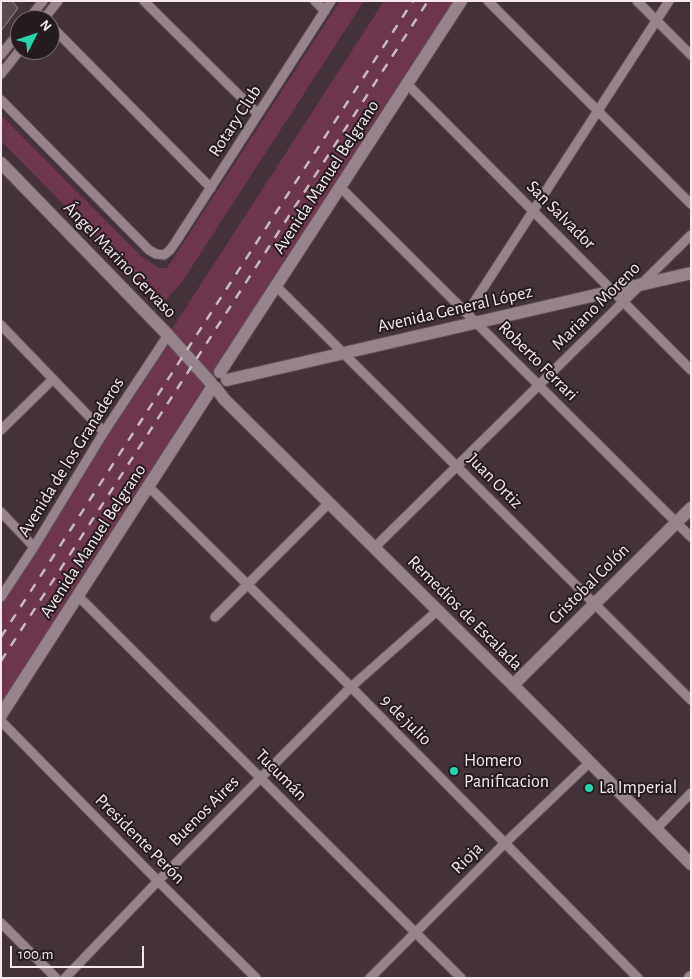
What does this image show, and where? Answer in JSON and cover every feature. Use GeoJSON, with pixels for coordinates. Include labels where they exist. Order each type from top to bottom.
{"type":"FeatureCollection","features":[{"type":"Feature","properties":{"kind":"main road","name":"Avenida Manuel Belgrano"},"geometry":{"type":"LineString","coordinates":[[224,376],[276,286],[461,1]]}},
{"type":"Feature","properties":{"kind":"main road","name":"Ángel Marino Gervaso"},"geometry":{"type":"LineString","coordinates":[[1,163],[168,335],[213,385]]}},
{"type":"Feature","properties":{"kind":"main road","name":"Avenida General López"},"geometry":{"type":"LineString","coordinates":[[224,376],[343,352],[471,318],[641,285],[691,272]]}},
{"type":"Feature","properties":{"kind":"main road"},"geometry":{"type":"LineString","coordinates":[[213,385],[221,388],[224,386],[224,376]]}},
{"type":"Feature","properties":{"kind":"main road","name":"Avenida Manuel Belgrano"},"geometry":{"type":"LineString","coordinates":[[1,715],[213,385]]}},
{"type":"Feature","properties":{"kind":"main road","name":"Remedios de Escalada"},"geometry":{"type":"LineString","coordinates":[[213,385],[691,864]]}},
{"type":"Feature","properties":{"kind":"main road","name":"Cristobal Colón"},"geometry":{"type":"LineString","coordinates":[[513,685],[691,508]]}},
{"type":"Feature","properties":{"kind":"street"},"geometry":{"type":"LineString","coordinates":[[144,1],[258,114]]}},
{"type":"Feature","properties":{"kind":"street"},"geometry":{"type":"LineString","coordinates":[[315,1],[325,10]]}},
{"type":"Feature","properties":{"kind":"street","name":"Rotary Club"},"geometry":{"type":"LineString","coordinates":[[1,100],[149,250],[156,254],[164,255],[170,250],[211,188],[331,1]]}},
{"type":"Feature","properties":{"kind":"street"},"geometry":{"type":"LineString","coordinates":[[488,1],[691,204]]}},
{"type":"Feature","properties":{"kind":"street"},"geometry":{"type":"LineString","coordinates":[[637,1],[691,55]]}},
{"type":"Feature","properties":{"kind":"street"},"geometry":{"type":"LineString","coordinates":[[471,318],[534,211],[669,1]]}},
{"type":"Feature","properties":{"kind":"street"},"geometry":{"type":"LineString","coordinates":[[60,36],[211,188]]}},
{"type":"Feature","properties":{"kind":"street"},"geometry":{"type":"LineString","coordinates":[[1,55],[10,44]]}},
{"type":"Feature","properties":{"kind":"street"},"geometry":{"type":"LineString","coordinates":[[1,74],[12,60]]}},
{"type":"Feature","properties":{"kind":"street","name":"San Salvador"},"geometry":{"type":"LineString","coordinates":[[407,84],[691,370]]}},
{"type":"Feature","properties":{"kind":"street","name":"Roberto Ferrari"},"geometry":{"type":"LineString","coordinates":[[340,186],[691,537]]}},
{"type":"Feature","properties":{"kind":"street","name":"Mariano Moreno"},"geometry":{"type":"LineString","coordinates":[[374,548],[691,235]]}},
{"type":"Feature","properties":{"kind":"street","name":"Juan Ortiz"},"geometry":{"type":"LineString","coordinates":[[276,286],[691,700]]}},
{"type":"Feature","properties":{"kind":"street"},"geometry":{"type":"LineString","coordinates":[[1,325],[104,432]]}},
{"type":"Feature","properties":{"kind":"street","name":"Avenida de los Granaderos"},"geometry":{"type":"LineString","coordinates":[[1,597],[104,432],[168,335]]}},
{"type":"Feature","properties":{"kind":"street"},"geometry":{"type":"LineString","coordinates":[[1,430],[52,379]]}},
{"type":"Feature","properties":{"kind":"street","name":"9 de julio"},"geometry":{"type":"LineString","coordinates":[[149,487],[351,687],[638,978]]}},
{"type":"Feature","properties":{"kind":"street"},"geometry":{"type":"LineString","coordinates":[[214,617],[329,503]]}},
{"type":"Feature","properties":{"kind":"street"},"geometry":{"type":"LineString","coordinates":[[1,512],[34,546]]}},
{"type":"Feature","properties":{"kind":"street","name":"Tucumán"},"geometry":{"type":"LineString","coordinates":[[78,596],[461,978]]}},
{"type":"Feature","properties":{"kind":"street","name":"Buenos Aires"},"geometry":{"type":"LineString","coordinates":[[65,978],[158,881],[351,687],[437,611]]}},
{"type":"Feature","properties":{"kind":"street","name":"Presidente Perón"},"geometry":{"type":"LineString","coordinates":[[1,721],[256,978]]}},
{"type":"Feature","properties":{"kind":"street","name":"Rioja"},"geometry":{"type":"LineString","coordinates":[[370,978],[505,843],[590,762]]}},
{"type":"Feature","properties":{"kind":"street"},"geometry":{"type":"LineString","coordinates":[[656,828],[691,794]]}},
{"type":"Feature","properties":{"kind":"street"},"geometry":{"type":"LineString","coordinates":[[1,923],[56,978]]}},
{"type":"Feature","properties":{"kind":"shaded area"},"geometry":{"type":"Polygon","coordinates":[[[340,1],[364,1],[182,282],[166,300],[157,299],[1,141],[1,115],[141,256],[159,268],[167,268],[340,1]]]}},
{"type":"Feature","properties":{"kind":"shaded area"},"geometry":{"type":"Polygon","coordinates":[[[384,1],[461,1],[220,372],[213,386],[1,715],[1,597],[384,1]]]}},
{"type":"Feature","properties":{"kind":"building"},"geometry":{"type":"Polygon","coordinates":[[[1,1],[12,1],[18,8],[17,10],[10,10],[10,19],[1,31],[1,1]]]}},
{"type":"Feature","properties":{"kind":"railway"},"geometry":{"type":"LineString","coordinates":[[1,637],[413,1]]}},
{"type":"Feature","properties":{"kind":"railway"},"geometry":{"type":"LineString","coordinates":[[1,661],[428,1]]}},
{"type":"Feature","properties":{"kind":"place","name":"Homero Panificacion"},"geometry":{"type":"Point","coordinates":[454,771]}},
{"type":"Feature","properties":{"kind":"place","name":"La Imperial"},"geometry":{"type":"Point","coordinates":[589,788]}}]}
